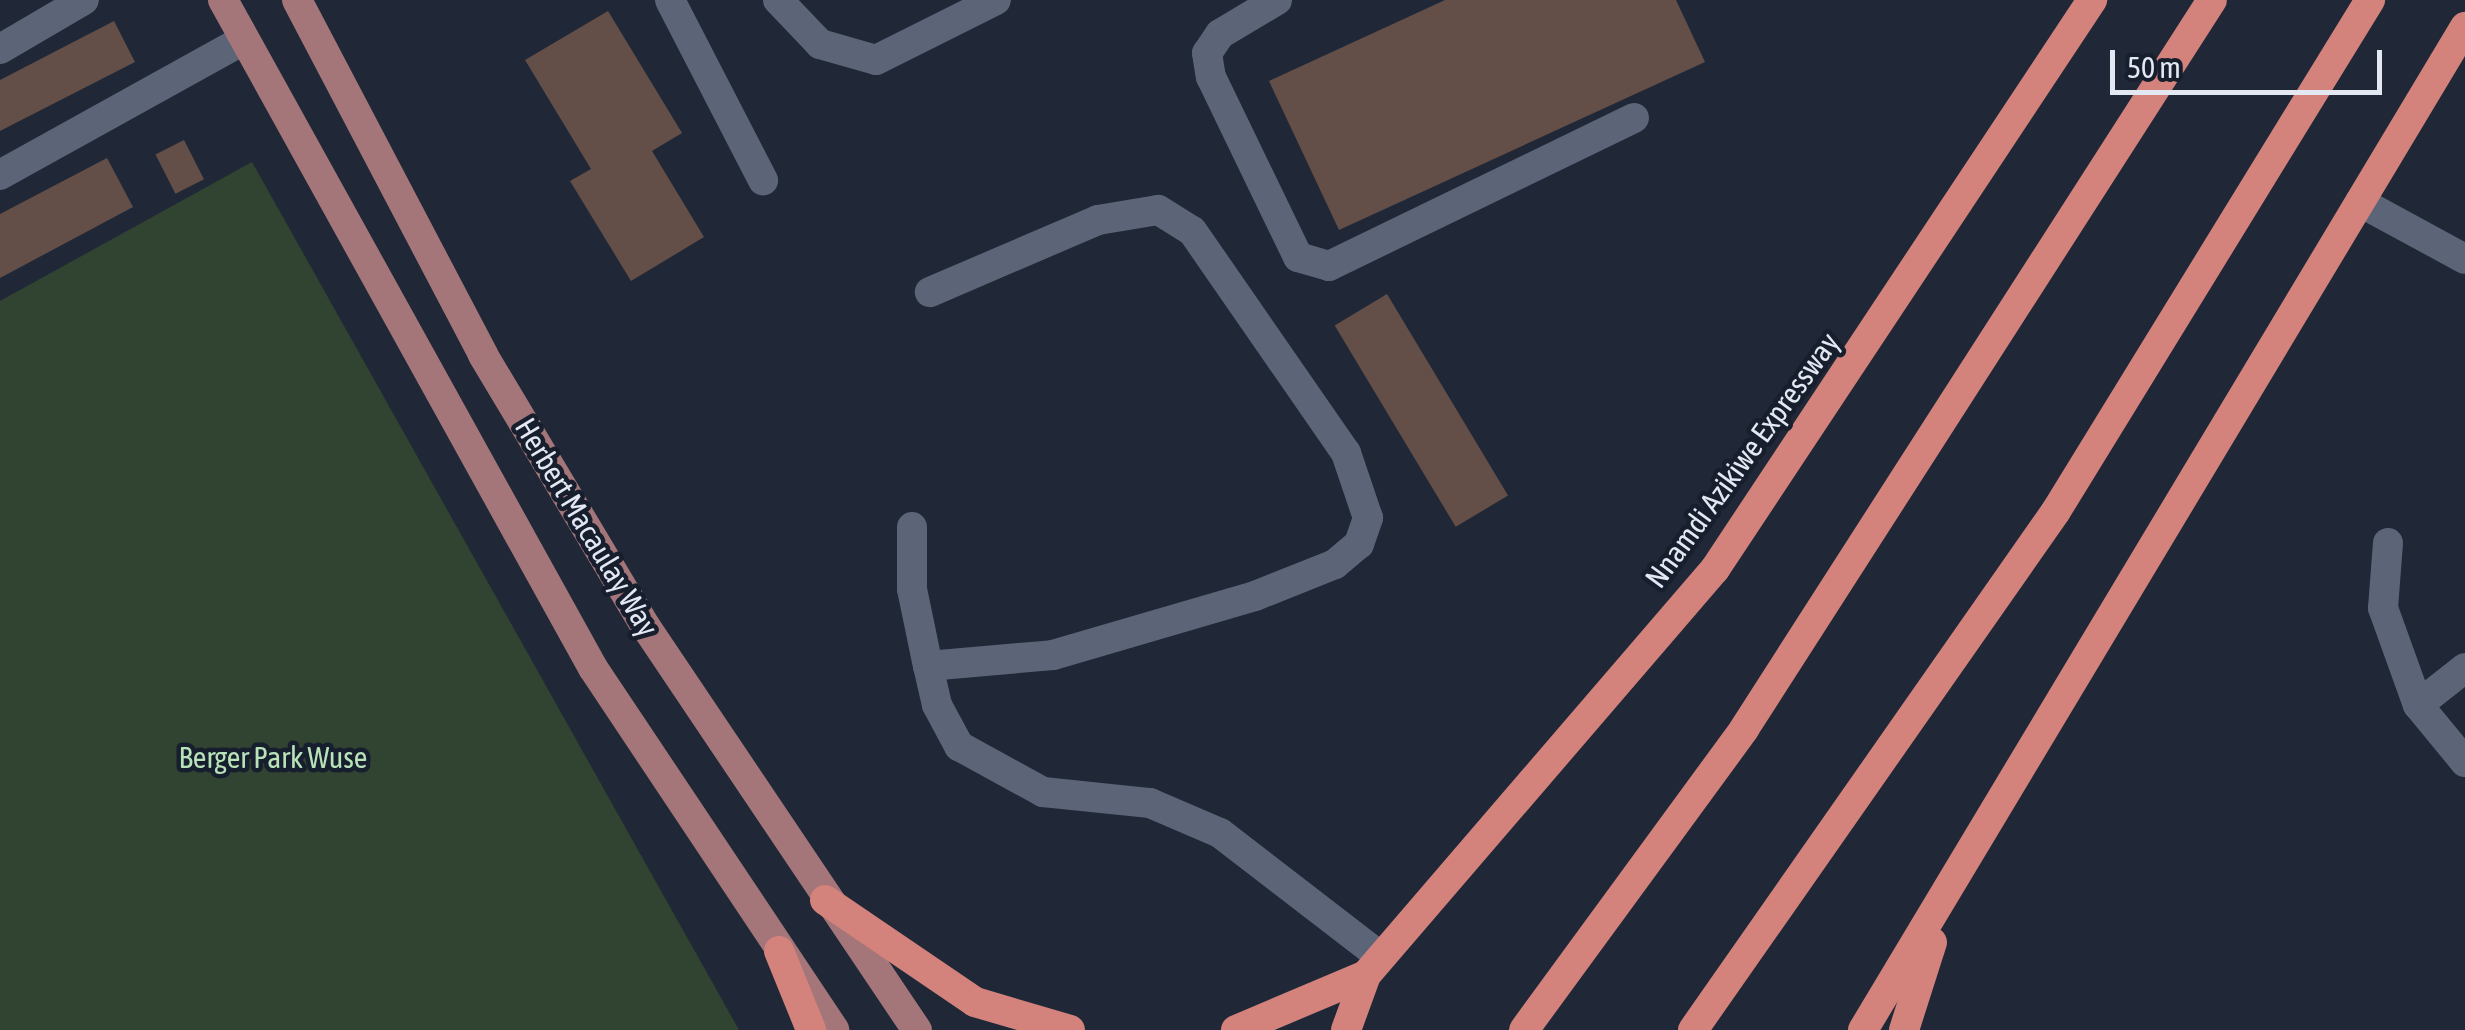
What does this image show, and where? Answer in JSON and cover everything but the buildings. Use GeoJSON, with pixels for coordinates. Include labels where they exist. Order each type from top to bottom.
{"type":"FeatureCollection","features":[{"type":"Feature","properties":{"kind":"highway","name":"Nnamdi Azikiwe Expressway"},"geometry":{"type":"LineString","coordinates":[[1346,1030],[1374,966],[1714,569],[2092,0]]}},
{"type":"Feature","properties":{"kind":"highway"},"geometry":{"type":"LineString","coordinates":[[1527,1026],[1744,729],[2212,0]]}},
{"type":"Feature","properties":{"kind":"highway"},"geometry":{"type":"LineString","coordinates":[[1692,1030],[2056,510],[2370,0]]}},
{"type":"Feature","properties":{"kind":"highway"},"geometry":{"type":"LineString","coordinates":[[1863,1030],[2465,28]]}},
{"type":"Feature","properties":{"kind":"highway"},"geometry":{"type":"LineString","coordinates":[[1904,1030],[1924,962],[1967,860]]}},
{"type":"Feature","properties":{"kind":"highway"},"geometry":{"type":"LineString","coordinates":[[825,900],[975,1002],[1070,1030]]}},
{"type":"Feature","properties":{"kind":"highway"},"geometry":{"type":"LineString","coordinates":[[779,951],[811,1030]]}},
{"type":"Feature","properties":{"kind":"highway"},"geometry":{"type":"LineString","coordinates":[[1236,1030],[1374,966]]}},
{"type":"Feature","properties":{"kind":"main road","name":"Herbert Macaulay Way"},"geometry":{"type":"LineString","coordinates":[[224,0],[593,668],[834,1030]]}},
{"type":"Feature","properties":{"kind":"main road","name":"Herbert Macaulay Way"},"geometry":{"type":"LineString","coordinates":[[297,0],[483,355],[646,627],[825,900],[918,1030]]}},
{"type":"Feature","properties":{"kind":"street"},"geometry":{"type":"LineString","coordinates":[[3,41],[84,0]]}},
{"type":"Feature","properties":{"kind":"street"},"geometry":{"type":"LineString","coordinates":[[670,0],[763,180]]}},
{"type":"Feature","properties":{"kind":"street"},"geometry":{"type":"LineString","coordinates":[[778,0],[820,44],[876,60],[996,0]]}},
{"type":"Feature","properties":{"kind":"street"},"geometry":{"type":"LineString","coordinates":[[1277,0],[1220,34],[1207,53],[1211,77],[1298,256],[1330,266],[1634,118]]}},
{"type":"Feature","properties":{"kind":"street"},"geometry":{"type":"LineString","coordinates":[[0,174],[244,40]]}},
{"type":"Feature","properties":{"kind":"street"},"geometry":{"type":"LineString","coordinates":[[2360,202],[2465,258]]}},
{"type":"Feature","properties":{"kind":"street"},"geometry":{"type":"LineString","coordinates":[[928,666],[1053,655],[1255,596],[1334,564],[1359,544],[1368,518],[1346,454],[1192,231],[1158,210],[1098,220],[930,292]]}},
{"type":"Feature","properties":{"kind":"street"},"geometry":{"type":"LineString","coordinates":[[912,527],[912,590],[928,666],[937,705],[959,746],[996,771],[1043,792],[1150,804],[1220,833],[1374,966]]}},
{"type":"Feature","properties":{"kind":"street"},"geometry":{"type":"LineString","coordinates":[[2388,543],[2382,608],[2418,705],[2465,762]]}},
{"type":"Feature","properties":{"kind":"street"},"geometry":{"type":"LineString","coordinates":[[2418,705],[2465,668]]}},
{"type":"Feature","properties":{"kind":"green space","name":"Berger Park Wuse"},"geometry":{"type":"Polygon","coordinates":[[[252,162],[739,1030],[0,1030],[0,301],[252,162]]]}}]}
